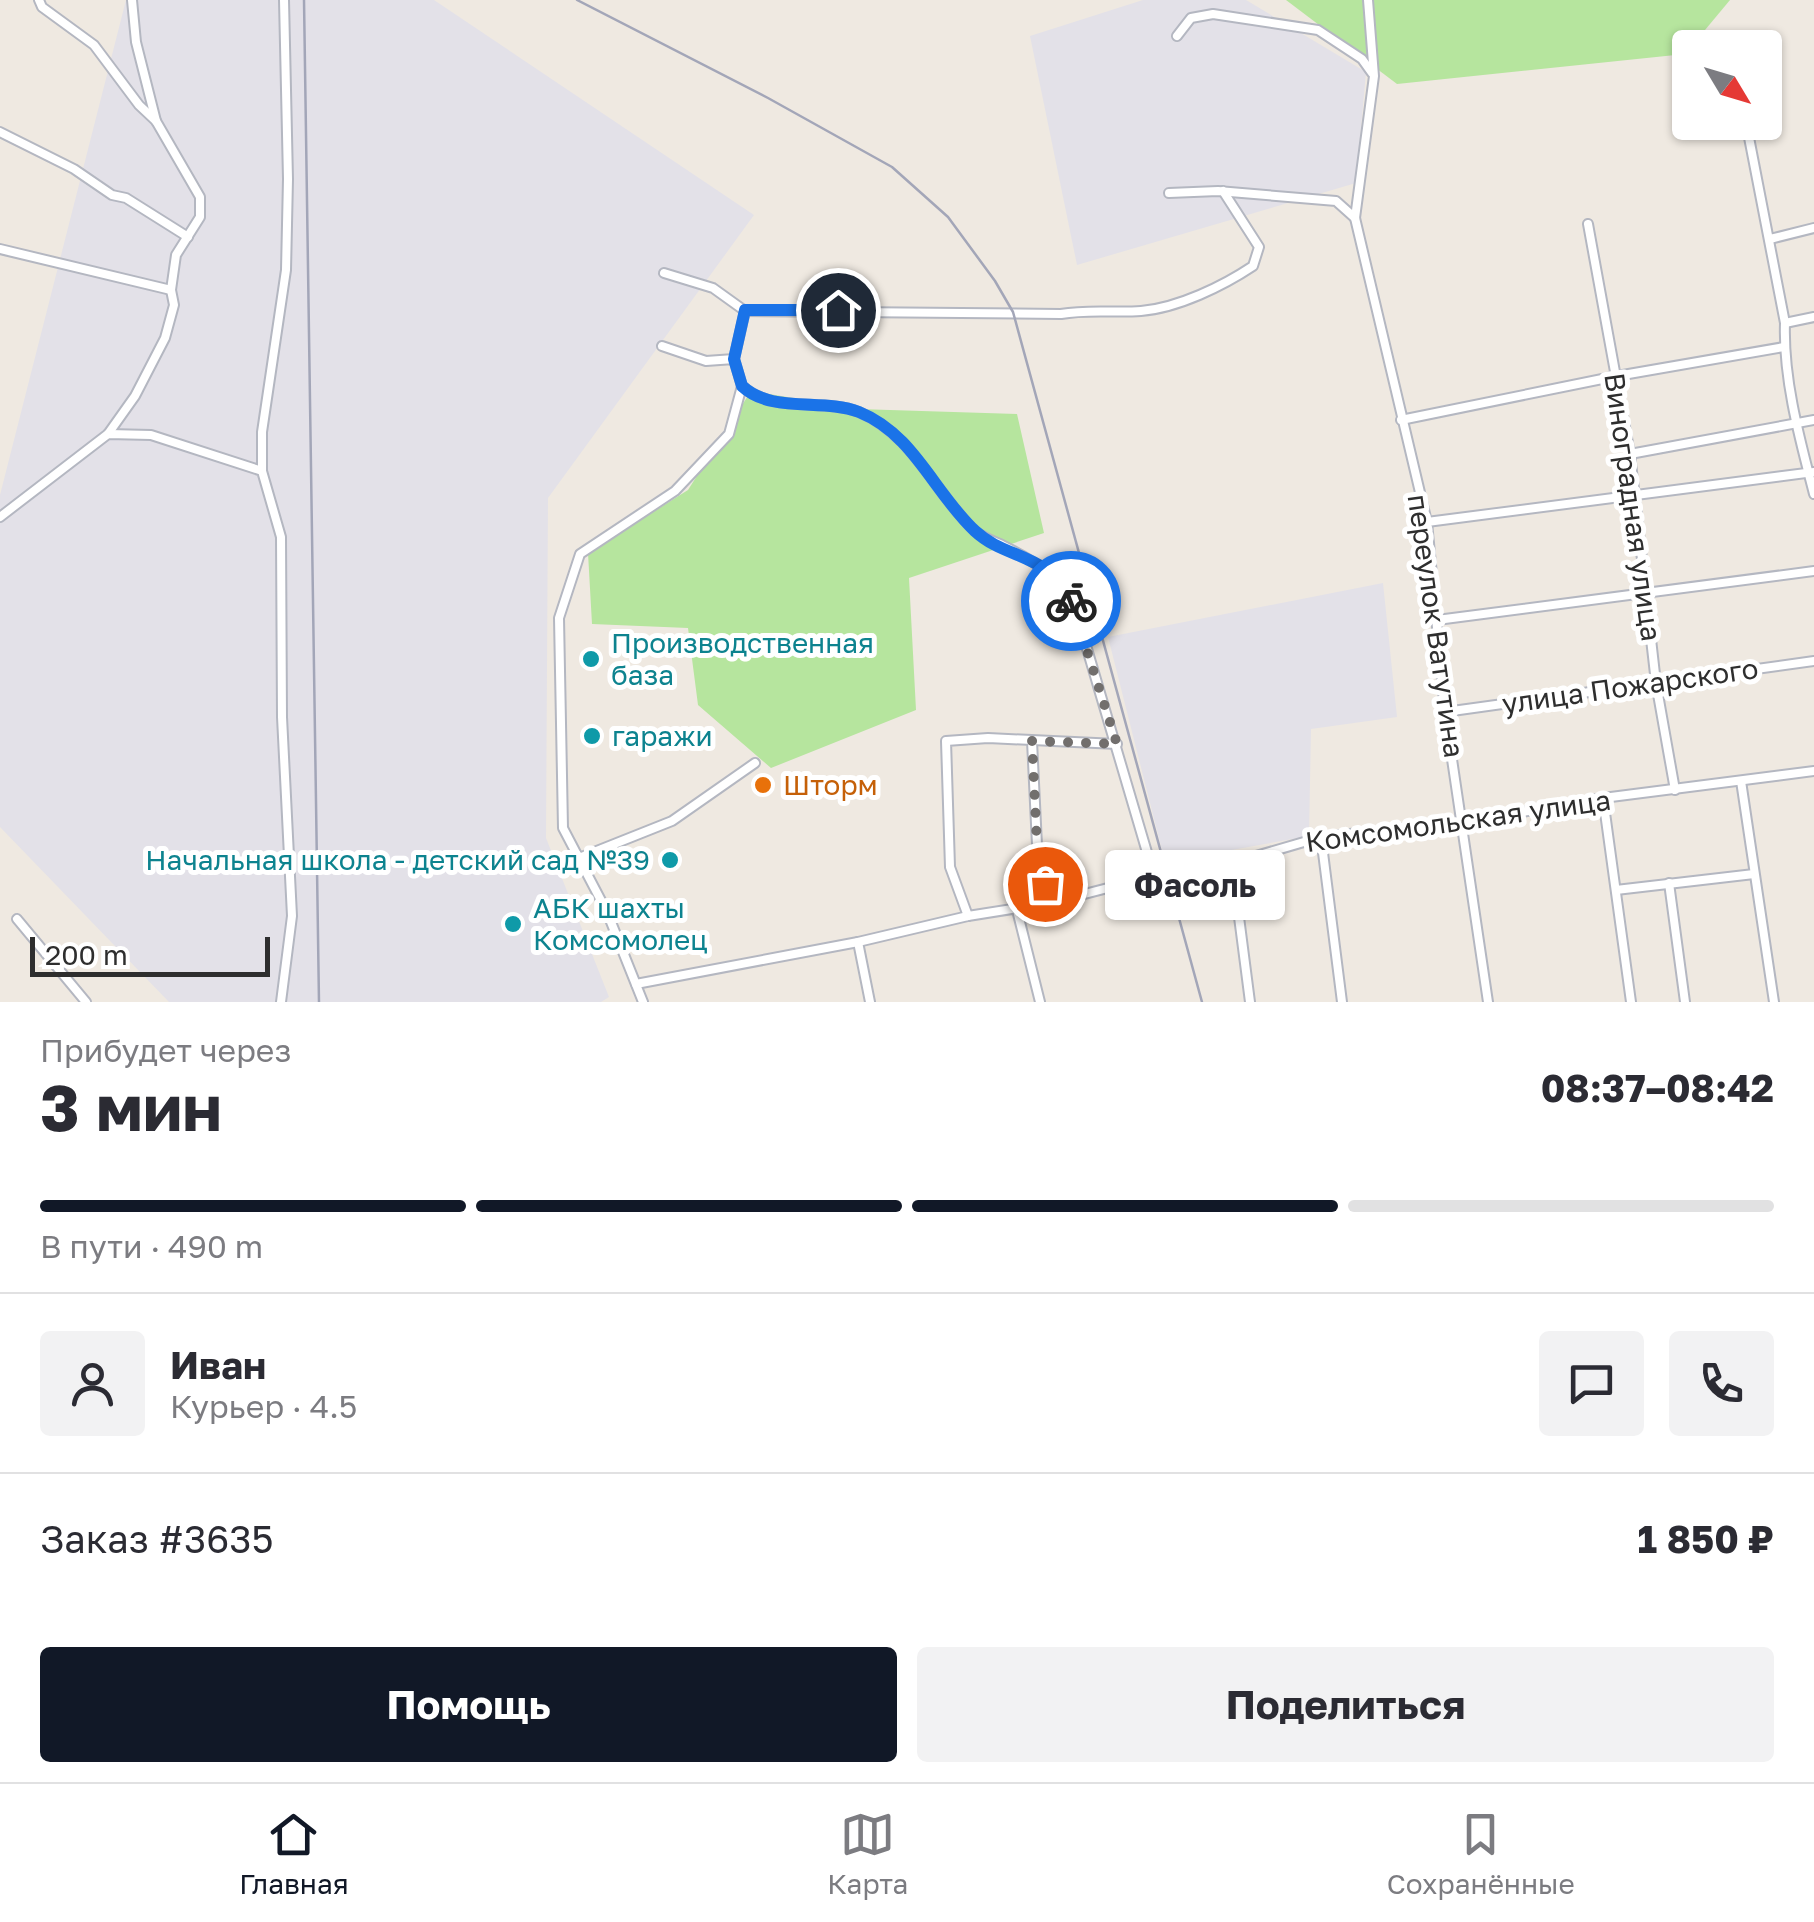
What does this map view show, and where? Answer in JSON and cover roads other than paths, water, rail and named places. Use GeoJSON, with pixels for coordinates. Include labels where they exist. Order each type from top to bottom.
{"type":"FeatureCollection","features":[{"type":"Feature","properties":{"kind":"street"},"geometry":{"type":"LineString","coordinates":[[39,0],[42,7],[94,45],[139,105],[156,121]]}},
{"type":"Feature","properties":{"kind":"street"},"geometry":{"type":"LineString","coordinates":[[0,518],[108,434],[135,396],[165,338],[174,304],[171,290],[176,256],[200,217],[200,197],[156,121],[136,42],[132,0]]}},
{"type":"Feature","properties":{"kind":"street"},"geometry":{"type":"LineString","coordinates":[[282,1002],[292,916],[282,717],[280,536],[262,471],[262,432],[286,270],[284,0]]}},
{"type":"Feature","properties":{"kind":"street","name":"переулок Ватутина"},"geometry":{"type":"LineString","coordinates":[[1368,0],[1374,76],[1355,218],[1427,522],[1445,712],[1488,1002]]}},
{"type":"Feature","properties":{"kind":"street"},"geometry":{"type":"LineString","coordinates":[[1177,36],[1190,18],[1213,14],[1318,30],[1362,59],[1374,76]]}},
{"type":"Feature","properties":{"kind":"street"},"geometry":{"type":"LineString","coordinates":[[0,132],[74,169],[188,236]]}},
{"type":"Feature","properties":{"kind":"street"},"geometry":{"type":"LineString","coordinates":[[1750,140],[1785,323],[1784,347],[1814,494]]}},
{"type":"Feature","properties":{"kind":"street"},"geometry":{"type":"LineString","coordinates":[[1168,193],[1223,192],[1336,201],[1355,218]]}},
{"type":"Feature","properties":{"kind":"street"},"geometry":{"type":"LineString","coordinates":[[664,273],[713,288],[745,310],[1061,314],[1087,309],[1144,311],[1232,280],[1253,266],[1259,247],[1223,192]]}},
{"type":"Feature","properties":{"kind":"street","name":"Виноградная улица"},"geometry":{"type":"LineString","coordinates":[[1588,224],[1630,454],[1656,683],[1676,790]]}},
{"type":"Feature","properties":{"kind":"street"},"geometry":{"type":"LineString","coordinates":[[1770,239],[1814,228]]}},
{"type":"Feature","properties":{"kind":"street"},"geometry":{"type":"LineString","coordinates":[[0,250],[171,290]]}},
{"type":"Feature","properties":{"kind":"street"},"geometry":{"type":"LineString","coordinates":[[643,1002],[607,912],[564,828],[559,618],[580,554],[675,491],[728,434],[742,386],[734,359],[745,310]]}},
{"type":"Feature","properties":{"kind":"street"},"geometry":{"type":"LineString","coordinates":[[1785,323],[1814,316]]}},
{"type":"Feature","properties":{"kind":"street"},"geometry":{"type":"LineString","coordinates":[[662,346],[706,362],[734,359]]}},
{"type":"Feature","properties":{"kind":"street"},"geometry":{"type":"LineString","coordinates":[[1401,420],[1784,347]]}},
{"type":"Feature","properties":{"kind":"street"},"geometry":{"type":"LineString","coordinates":[[742,386],[764,400],[856,411],[888,428],[978,534],[1049,571],[1066,590],[1117,744],[1154,876]]}},
{"type":"Feature","properties":{"kind":"street"},"geometry":{"type":"LineString","coordinates":[[1630,454],[1814,420]]}},
{"type":"Feature","properties":{"kind":"street"},"geometry":{"type":"LineString","coordinates":[[108,434],[151,435],[262,471]]}},
{"type":"Feature","properties":{"kind":"street"},"geometry":{"type":"LineString","coordinates":[[1427,522],[1811,472]]}},
{"type":"Feature","properties":{"kind":"street"},"geometry":{"type":"LineString","coordinates":[[1436,620],[1814,571]]}},
{"type":"Feature","properties":{"kind":"street","name":"улица Пожарского"},"geometry":{"type":"LineString","coordinates":[[1445,712],[1814,661]]}},
{"type":"Feature","properties":{"kind":"street"},"geometry":{"type":"LineString","coordinates":[[968,916],[950,867],[946,741],[988,738],[1117,744]]}},
{"type":"Feature","properties":{"kind":"street"},"geometry":{"type":"LineString","coordinates":[[1032,741],[1037,845],[1050,903]]}},
{"type":"Feature","properties":{"kind":"street"},"geometry":{"type":"LineString","coordinates":[[579,858],[672,821],[755,763]]}},
{"type":"Feature","properties":{"kind":"street","name":"Комсомольская улица"},"geometry":{"type":"LineString","coordinates":[[636,984],[1050,903],[1154,876],[1232,863],[1321,837],[1464,822],[1602,798],[1814,771]]}},
{"type":"Feature","properties":{"kind":"street"},"geometry":{"type":"LineString","coordinates":[[1741,780],[1774,1002]]}},
{"type":"Feature","properties":{"kind":"street"},"geometry":{"type":"LineString","coordinates":[[1602,798],[1631,1002]]}},
{"type":"Feature","properties":{"kind":"street"},"geometry":{"type":"LineString","coordinates":[[1321,837],[1342,1002]]}},
{"type":"Feature","properties":{"kind":"street"},"geometry":{"type":"LineString","coordinates":[[1232,863],[1250,1002]]}},
{"type":"Feature","properties":{"kind":"street"},"geometry":{"type":"LineString","coordinates":[[1616,890],[1754,874]]}},
{"type":"Feature","properties":{"kind":"street"},"geometry":{"type":"LineString","coordinates":[[1669,883],[1686,1002]]}},
{"type":"Feature","properties":{"kind":"street"},"geometry":{"type":"LineString","coordinates":[[1017,910],[1040,1002]]}},
{"type":"Feature","properties":{"kind":"street"},"geometry":{"type":"LineString","coordinates":[[17,919],[86,1002]]}},
{"type":"Feature","properties":{"kind":"street"},"geometry":{"type":"LineString","coordinates":[[858,942],[870,1002]]}},
{"type":"Feature","properties":{"kind":"railway"},"geometry":{"type":"LineString","coordinates":[[304,0],[319,1002]]}},
{"type":"Feature","properties":{"kind":"railway"},"geometry":{"type":"LineString","coordinates":[[577,0],[892,167],[948,217],[995,281],[1013,312],[1202,1002]]}},
{"type":"Feature","properties":{"kind":"place","name":"Производственная база"},"geometry":{"type":"Point","coordinates":[591,659]}},
{"type":"Feature","properties":{"kind":"place","name":"гаражи"},"geometry":{"type":"Point","coordinates":[592,736]}},
{"type":"Feature","properties":{"kind":"place","name":"Шторм"},"geometry":{"type":"Point","coordinates":[763,785]}},
{"type":"Feature","properties":{"kind":"place","name":"Начальная школа - детский сад №39"},"geometry":{"type":"Point","coordinates":[670,860]}},
{"type":"Feature","properties":{"kind":"place","name":"Фасоль"},"geometry":{"type":"Point","coordinates":[1045,884]}},
{"type":"Feature","properties":{"kind":"place","name":"АБК шахты Комсомолец"},"geometry":{"type":"Point","coordinates":[513,924]}}]}
